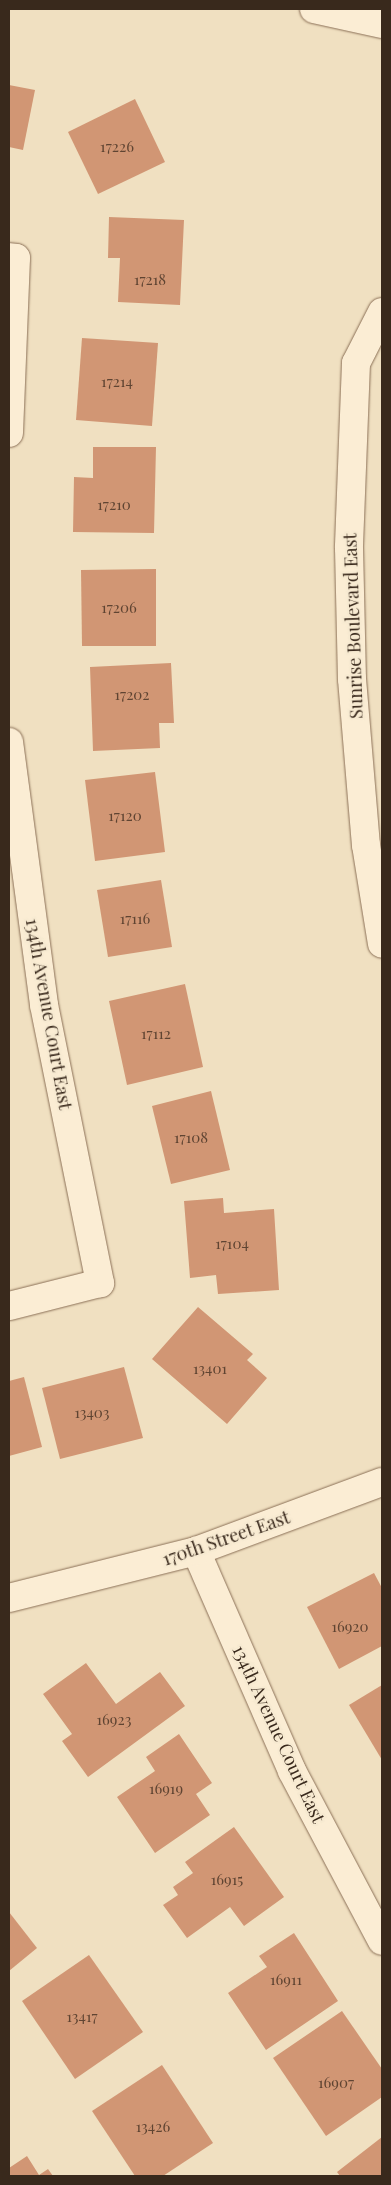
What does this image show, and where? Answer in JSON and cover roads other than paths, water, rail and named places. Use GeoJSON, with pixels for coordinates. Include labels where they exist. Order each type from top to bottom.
{"type":"FeatureCollection","features":[{"type":"Feature","properties":{"kind":"street"},"geometry":{"type":"LineString","coordinates":[[314,9],[382,24]]}},
{"type":"Feature","properties":{"kind":"street"},"geometry":{"type":"LineString","coordinates":[[9,433],[12,257]]}},
{"type":"Feature","properties":{"kind":"street","name":"Sunrise Boulevard East"},"geometry":{"type":"LineString","coordinates":[[382,312],[356,362],[349,548],[352,679],[366,845],[382,944]]}},
{"type":"Feature","properties":{"kind":"street","name":"134th Avenue Court East"},"geometry":{"type":"LineString","coordinates":[[9,742],[44,1005],[100,1283],[9,1306]]}},
{"type":"Feature","properties":{"kind":"street","name":"170th Street East"},"geometry":{"type":"LineString","coordinates":[[9,1598],[196,1551],[382,1482]]}},
{"type":"Feature","properties":{"kind":"street","name":"134th Avenue Court East"},"geometry":{"type":"LineString","coordinates":[[196,1551],[292,1771],[382,1941]]}}]}
